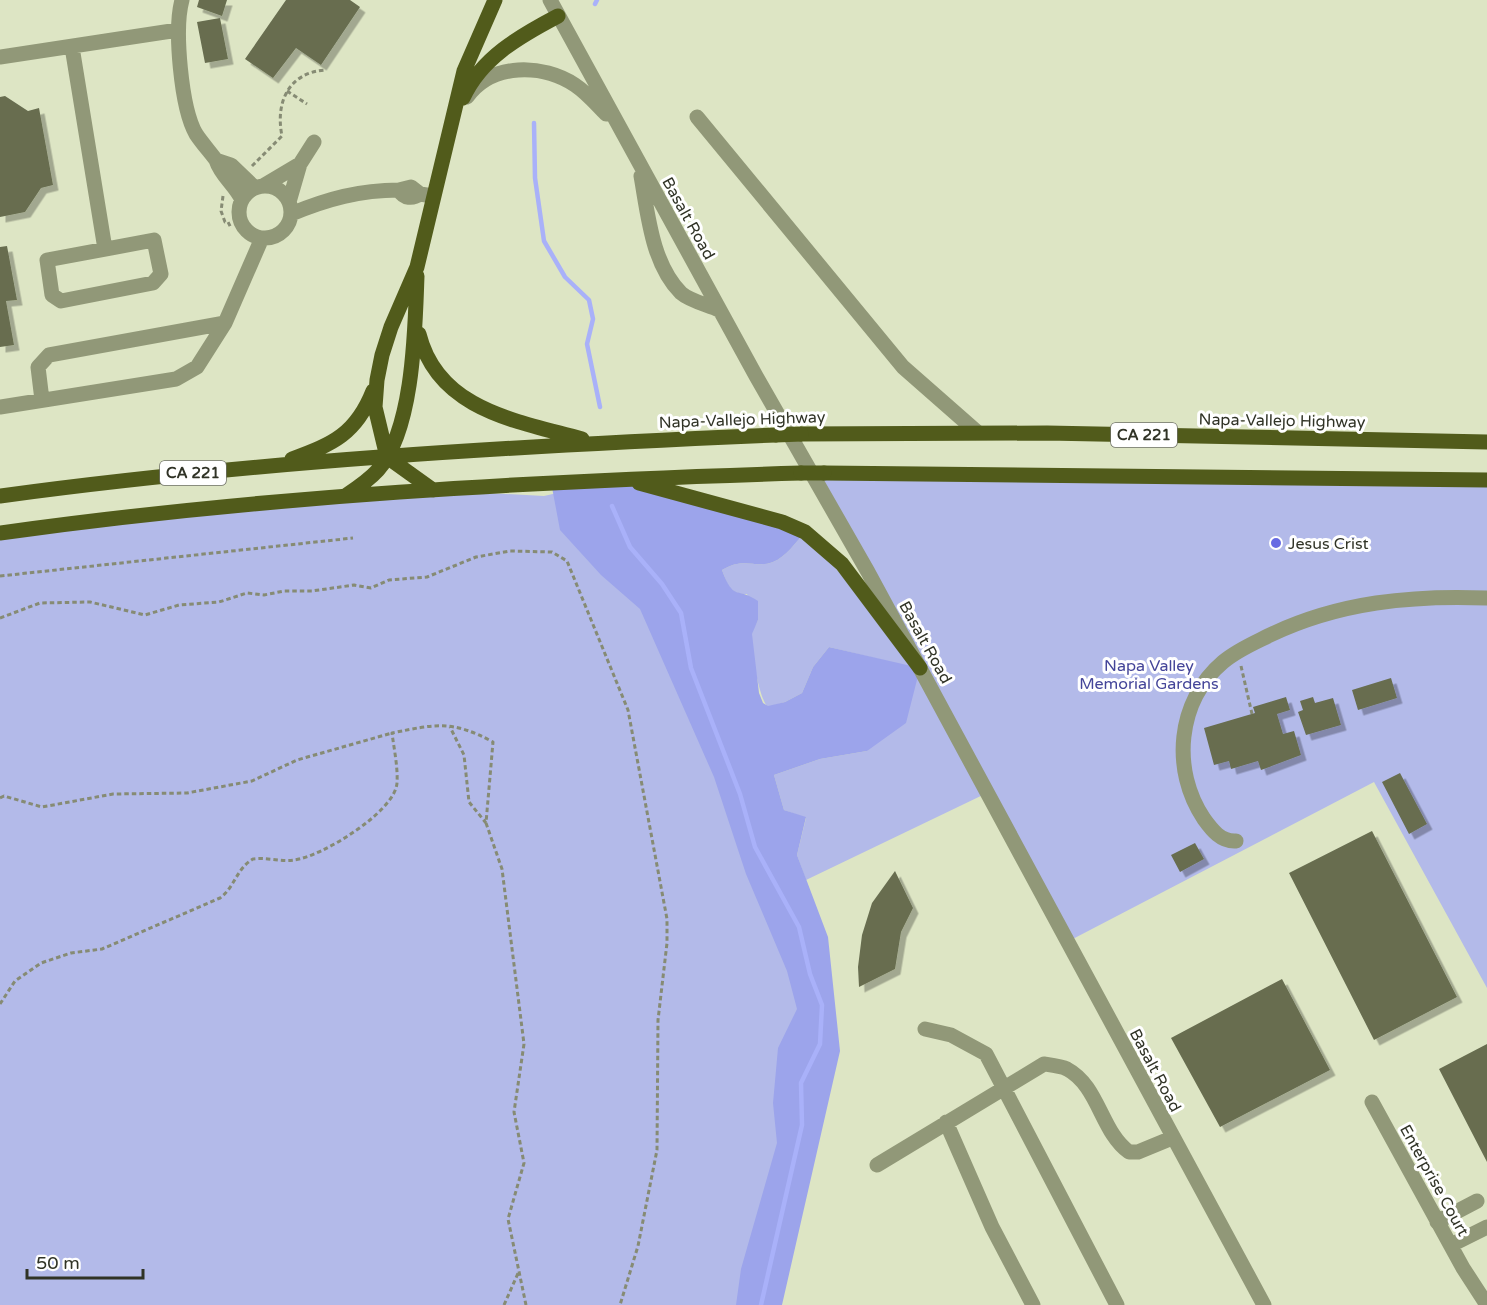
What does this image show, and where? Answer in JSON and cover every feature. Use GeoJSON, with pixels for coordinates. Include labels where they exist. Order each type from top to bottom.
{"type":"FeatureCollection","features":[{"type":"Feature","properties":{"kind":"main road"},"geometry":{"type":"LineString","coordinates":[[344,497],[367,481],[387,457],[407,396],[412,367],[417,267],[427,195],[455,114],[472,47],[495,0]]}},
{"type":"Feature","properties":{"kind":"main road"},"geometry":{"type":"LineString","coordinates":[[455,114],[468,88],[485,65],[508,45],[558,16]]}},
{"type":"Feature","properties":{"kind":"main road"},"geometry":{"type":"LineString","coordinates":[[272,466],[330,444],[347,432],[359,419],[377,380],[391,327],[417,267]]}},
{"type":"Feature","properties":{"kind":"main road"},"geometry":{"type":"LineString","coordinates":[[416,308],[419,335],[425,356],[436,374],[452,390],[498,415],[594,442]]}},
{"type":"Feature","properties":{"kind":"main road"},"geometry":{"type":"LineString","coordinates":[[377,380],[375,407],[387,457],[433,490]]}},
{"type":"Feature","properties":{"kind":"main road","name":"Napa-Vallejo Highway"},"geometry":{"type":"LineString","coordinates":[[0,496],[272,466],[387,457],[594,442],[801,434],[977,432],[1487,442]]}},
{"type":"Feature","properties":{"kind":"main road","name":"CA 221"},"geometry":{"type":"LineString","coordinates":[[0,533],[175,512],[344,497],[622,478],[824,472],[1487,480]]}},
{"type":"Feature","properties":{"kind":"main road"},"geometry":{"type":"LineString","coordinates":[[622,478],[782,522],[805,532],[842,564],[920,668]]}},
{"type":"Feature","properties":{"kind":"street"},"geometry":{"type":"LineString","coordinates":[[182,0],[178,30],[181,66],[191,119],[196,133],[216,160],[220,171],[237,189],[242,201],[239,217],[247,231],[262,238],[279,235],[289,222],[300,164],[314,142]]}},
{"type":"Feature","properties":{"kind":"street","name":"Basalt Road"},"geometry":{"type":"LineString","coordinates":[[550,0],[719,310],[920,668],[1264,1305]]}},
{"type":"Feature","properties":{"kind":"street"},"geometry":{"type":"LineString","coordinates":[[0,57],[178,30]]}},
{"type":"Feature","properties":{"kind":"street"},"geometry":{"type":"LineString","coordinates":[[72,47],[105,249]]}},
{"type":"Feature","properties":{"kind":"street"},"geometry":{"type":"LineString","coordinates":[[455,114],[469,93],[483,81],[499,73],[536,70],[557,75],[576,86],[618,127]]}},
{"type":"Feature","properties":{"kind":"street"},"geometry":{"type":"LineString","coordinates":[[696,117],[903,367],[977,432]]}},
{"type":"Feature","properties":{"kind":"street"},"geometry":{"type":"LineString","coordinates":[[216,160],[231,165],[259,187],[282,192],[290,208]]}},
{"type":"Feature","properties":{"kind":"street"},"geometry":{"type":"LineString","coordinates":[[638,162],[653,238],[665,272],[683,294],[719,310]]}},
{"type":"Feature","properties":{"kind":"street"},"geometry":{"type":"LineString","coordinates":[[242,201],[259,187],[300,164]]}},
{"type":"Feature","properties":{"kind":"street"},"geometry":{"type":"LineString","coordinates":[[290,208],[368,190],[399,190],[411,187],[427,195]]}},
{"type":"Feature","properties":{"kind":"street"},"geometry":{"type":"LineString","coordinates":[[0,407],[176,379],[197,367],[225,323],[262,238]]}},
{"type":"Feature","properties":{"kind":"street"},"geometry":{"type":"LineString","coordinates":[[154,240],[161,274],[153,283],[61,300],[52,295],[47,260],[105,249],[154,240]]}},
{"type":"Feature","properties":{"kind":"street"},"geometry":{"type":"LineString","coordinates":[[42,400],[38,367],[49,355],[225,323]]}},
{"type":"Feature","properties":{"kind":"street"},"geometry":{"type":"LineString","coordinates":[[1236,841],[1226,840],[1213,831],[1196,807],[1184,769],[1182,743],[1189,713],[1207,679],[1223,663],[1238,652],[1301,622],[1341,610],[1430,596],[1487,598]]}},
{"type":"Feature","properties":{"kind":"street"},"geometry":{"type":"LineString","coordinates":[[925,1029],[951,1035],[986,1054],[1117,1305]]}},
{"type":"Feature","properties":{"kind":"street"},"geometry":{"type":"LineString","coordinates":[[877,1164],[1044,1064],[1066,1068],[1082,1079],[1117,1144],[1129,1152],[1138,1152],[1172,1138]]}},
{"type":"Feature","properties":{"kind":"street","name":"Enterprise Court"},"geometry":{"type":"LineString","coordinates":[[1372,1102],[1437,1222],[1487,1305]]}},
{"type":"Feature","properties":{"kind":"street"},"geometry":{"type":"LineString","coordinates":[[945,1122],[992,1227],[1033,1305]]}},
{"type":"Feature","properties":{"kind":"street"},"geometry":{"type":"LineString","coordinates":[[1437,1222],[1476,1201]]}},
{"type":"Feature","properties":{"kind":"street"},"geometry":{"type":"LineString","coordinates":[[1451,1245],[1487,1227]]}},
{"type":"Feature","properties":{"kind":"path"},"geometry":{"type":"LineString","coordinates":[[247,171],[282,136],[280,114],[286,91],[298,77],[326,70]]}},
{"type":"Feature","properties":{"kind":"path"},"geometry":{"type":"LineString","coordinates":[[286,91],[307,104]]}},
{"type":"Feature","properties":{"kind":"path"},"geometry":{"type":"LineString","coordinates":[[229,190],[223,196],[220,206],[225,222],[228,222],[231,228]]}},
{"type":"Feature","properties":{"kind":"path"},"geometry":{"type":"LineString","coordinates":[[0,576],[353,538]]}},
{"type":"Feature","properties":{"kind":"path"},"geometry":{"type":"LineString","coordinates":[[0,618],[40,603],[90,602],[145,615],[179,605],[219,602],[247,593],[259,595],[354,585],[371,588],[389,580],[427,577],[476,557],[510,550],[552,552],[567,561],[628,710],[667,919],[667,943],[658,1020],[657,1150],[638,1246],[620,1305]]}},
{"type":"Feature","properties":{"kind":"path"},"geometry":{"type":"LineString","coordinates":[[1238,652],[1252,714]]}},
{"type":"Feature","properties":{"kind":"path"},"geometry":{"type":"LineString","coordinates":[[0,798],[4,796],[42,807],[112,794],[187,793],[252,781],[297,760],[392,733],[429,726],[465,727],[493,742],[486,824]]}},
{"type":"Feature","properties":{"kind":"path"},"geometry":{"type":"LineString","coordinates":[[450,727],[464,755],[469,802],[486,824],[502,869],[524,1044],[514,1112],[524,1163],[508,1220],[526,1305]]}},
{"type":"Feature","properties":{"kind":"path"},"geometry":{"type":"LineString","coordinates":[[0,1004],[15,981],[41,963],[71,953],[102,949],[220,898],[232,888],[239,872],[253,859],[292,861],[303,858],[349,835],[382,811],[397,785],[392,733]]}},
{"type":"Feature","properties":{"kind":"path"},"geometry":{"type":"LineString","coordinates":[[504,1305],[519,1271]]}},
{"type":"Feature","properties":{"kind":"green space","name":"Napa Valley Memorial Gardens"},"geometry":{"type":"Polygon","coordinates":[[[812,475],[1487,480],[1487,988],[1374,782],[1067,942],[987,793],[806,880],[797,855],[806,818],[784,810],[774,775],[820,759],[867,751],[920,669],[829,647],[813,667],[802,693],[785,702],[768,707],[765,702],[758,684],[752,649],[752,633],[758,620],[747,594],[733,590],[722,570],[737,564],[767,564],[778,560],[805,532],[917,664],[812,475]]]}},
{"type":"Feature","properties":{"kind":"green space"},"geometry":{"type":"Polygon","coordinates":[[[622,478],[810,974],[761,1305],[0,1305],[0,533],[433,490],[544,496],[622,478]]]}},
{"type":"Feature","properties":{"kind":"shaded area"},"geometry":{"type":"Polygon","coordinates":[[[622,478],[805,532],[778,560],[767,564],[737,564],[722,570],[733,590],[758,601],[758,620],[752,634],[759,693],[763,703],[768,706],[785,702],[802,693],[813,667],[829,647],[920,668],[906,723],[867,751],[820,759],[774,775],[784,810],[806,817],[797,855],[828,937],[840,1051],[782,1305],[736,1305],[741,1269],[777,1143],[773,1103],[778,1048],[797,1009],[787,971],[746,874],[714,777],[640,609],[601,575],[560,530],[551,482],[622,478]]]}},
{"type":"Feature","properties":{"kind":"building"},"geometry":{"type":"Polygon","coordinates":[[[199,0],[227,0],[222,16],[197,7],[199,0]]]}},
{"type":"Feature","properties":{"kind":"building"},"geometry":{"type":"Polygon","coordinates":[[[286,0],[350,0],[360,7],[321,65],[296,48],[273,78],[245,59],[286,0]]]}},
{"type":"Feature","properties":{"kind":"building"},"geometry":{"type":"Polygon","coordinates":[[[220,18],[228,59],[205,63],[197,22],[220,18]]]}},
{"type":"Feature","properties":{"kind":"building"},"geometry":{"type":"Polygon","coordinates":[[[5,96],[28,111],[39,108],[53,185],[41,188],[25,212],[0,217],[0,97],[5,96]]]}},
{"type":"Feature","properties":{"kind":"building"},"geometry":{"type":"Polygon","coordinates":[[[7,246],[17,300],[6,301],[14,345],[0,347],[0,247],[7,246]]]}},
{"type":"Feature","properties":{"kind":"building"},"geometry":{"type":"Polygon","coordinates":[[[1391,678],[1397,698],[1358,710],[1352,690],[1391,678]]]}},
{"type":"Feature","properties":{"kind":"building"},"geometry":{"type":"Polygon","coordinates":[[[1286,697],[1290,710],[1277,714],[1283,734],[1294,731],[1301,755],[1261,770],[1258,761],[1231,769],[1229,761],[1214,765],[1204,728],[1255,713],[1253,707],[1286,697]]]}},
{"type":"Feature","properties":{"kind":"building"},"geometry":{"type":"Polygon","coordinates":[[[1313,697],[1315,703],[1333,698],[1341,725],[1306,735],[1298,712],[1303,710],[1300,701],[1313,697]]]}},
{"type":"Feature","properties":{"kind":"building"},"geometry":{"type":"Polygon","coordinates":[[[1400,773],[1427,824],[1409,834],[1382,782],[1400,773]]]}},
{"type":"Feature","properties":{"kind":"building"},"geometry":{"type":"Polygon","coordinates":[[[1372,831],[1457,997],[1374,1040],[1289,873],[1372,831]]]}},
{"type":"Feature","properties":{"kind":"building"},"geometry":{"type":"Polygon","coordinates":[[[1195,843],[1204,859],[1180,872],[1171,855],[1195,843]]]}},
{"type":"Feature","properties":{"kind":"building"},"geometry":{"type":"Polygon","coordinates":[[[895,871],[913,908],[901,932],[895,969],[859,987],[858,967],[862,935],[872,903],[895,871]]]}},
{"type":"Feature","properties":{"kind":"building"},"geometry":{"type":"Polygon","coordinates":[[[1282,979],[1330,1070],[1220,1127],[1171,1038],[1282,979]]]}},
{"type":"Feature","properties":{"kind":"building"},"geometry":{"type":"Polygon","coordinates":[[[1487,1044],[1487,1162],[1439,1069],[1487,1044]]]}},
{"type":"Feature","properties":{"kind":"waterway"},"geometry":{"type":"LineString","coordinates":[[595,4],[597,0]]}},
{"type":"Feature","properties":{"kind":"waterway"},"geometry":{"type":"LineString","coordinates":[[534,123],[535,178],[544,241],[565,277],[589,300],[593,319],[587,344],[600,407]]}},
{"type":"Feature","properties":{"kind":"waterway"},"geometry":{"type":"LineString","coordinates":[[612,506],[630,547],[662,584],[681,613],[691,668],[740,794],[755,847],[799,927],[810,974],[822,1005],[820,1044],[801,1083],[802,1125],[761,1305]]}},
{"type":"Feature","properties":{"kind":"place","name":"Jesus Crist"},"geometry":{"type":"Point","coordinates":[1276,543]}}]}
